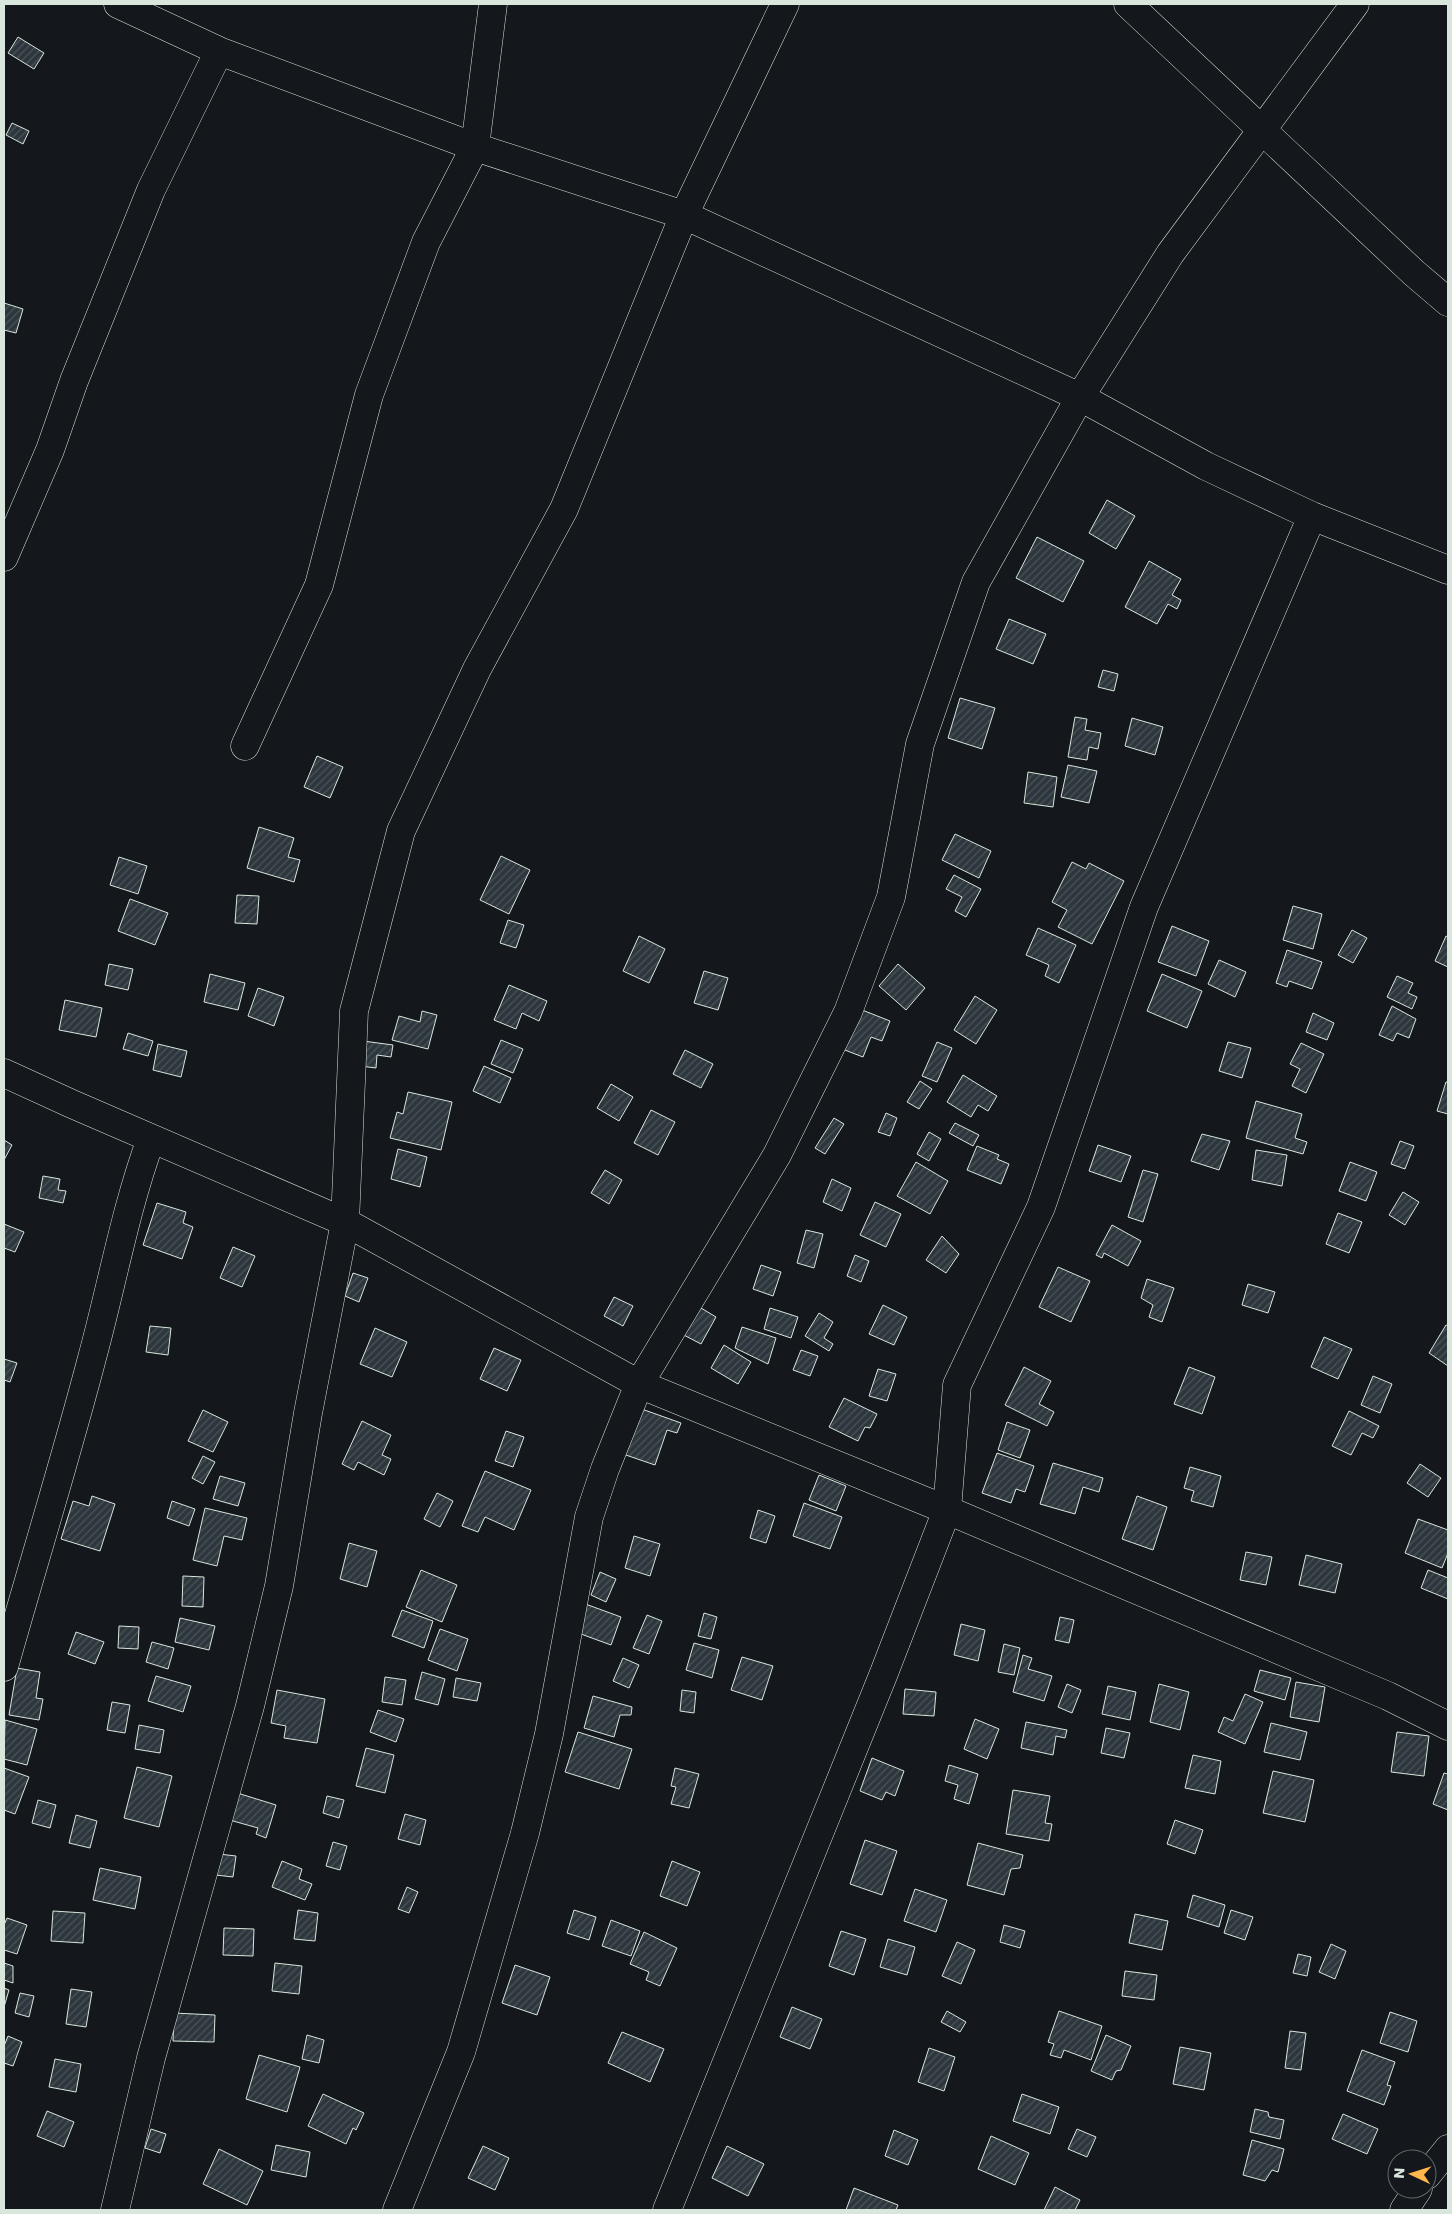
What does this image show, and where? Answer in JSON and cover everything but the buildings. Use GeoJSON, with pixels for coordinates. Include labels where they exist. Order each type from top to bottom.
{"type":"FeatureCollection","features":[{"type":"Feature","properties":{"kind":"street"},"geometry":{"type":"LineString","coordinates":[[118,4],[219,51],[476,147],[684,215],[1080,397],[1206,466],[1312,516],[1448,570]]}},
{"type":"Feature","properties":{"kind":"street"},"geometry":{"type":"LineString","coordinates":[[245,746],[319,585],[369,395],[426,242],[476,147],[493,4]]}},
{"type":"Feature","properties":{"kind":"street"},"geometry":{"type":"LineString","coordinates":[[115,2210],[151,2058],[236,1754],[279,1586],[308,1413],[345,1222],[354,1011],[401,831],[477,668],[564,509],[684,215],[785,4]]}},
{"type":"Feature","properties":{"kind":"street"},"geometry":{"type":"LineString","coordinates":[[1128,4],[1414,273],[1448,302]]}},
{"type":"Feature","properties":{"kind":"street"},"geometry":{"type":"LineString","coordinates":[[397,2210],[464,2042],[525,1833],[547,1743],[590,1517],[605,1469],[639,1384],[777,1155],[848,1012],[891,897],[920,744],[976,582],[1080,397],[1170,254],[1355,4]]}},
{"type":"Feature","properties":{"kind":"street"},"geometry":{"type":"LineString","coordinates":[[4,557],[50,450],[74,381],[151,190],[219,51]]}},
{"type":"Feature","properties":{"kind":"street"},"geometry":{"type":"LineString","coordinates":[[667,2210],[877,1691],[947,1510],[957,1385],[1041,1207],[1144,907],[1312,516]]}},
{"type":"Feature","properties":{"kind":"street"},"geometry":{"type":"LineString","coordinates":[[4,1073],[150,1139],[345,1222],[639,1384],[947,1510],[1388,1696],[1448,1726]]}},
{"type":"Feature","properties":{"kind":"street"},"geometry":{"type":"LineString","coordinates":[[4,1667],[80,1406],[112,1282],[134,1185],[150,1139]]}},
{"type":"Feature","properties":{"kind":"street"},"geometry":{"type":"LineString","coordinates":[[1437,2162],[1448,2148]]}},
{"type":"Feature","properties":{"kind":"street"},"geometry":{"type":"LineString","coordinates":[[1404,2210],[1411,2199]]}}]}
